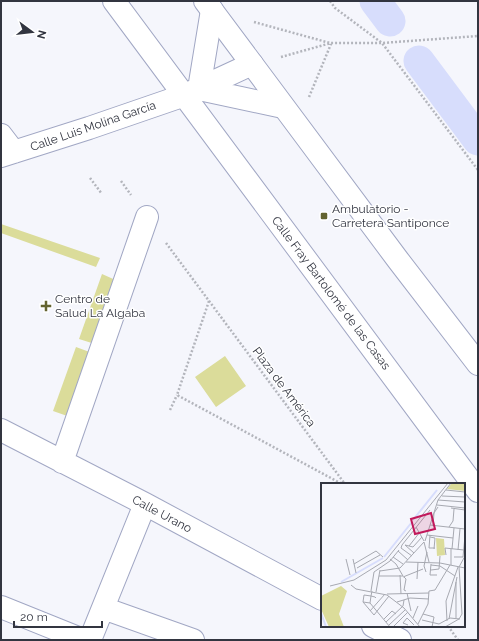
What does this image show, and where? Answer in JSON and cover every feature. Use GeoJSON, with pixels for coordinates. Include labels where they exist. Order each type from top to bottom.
{"type":"FeatureCollection","features":[{"type":"Feature","properties":{"kind":"street","name":"Calle Fray Bartolomé de las Casas"},"geometry":{"type":"LineString","coordinates":[[114,1],[192,92],[478,491]]}},
{"type":"Feature","properties":{"kind":"street"},"geometry":{"type":"LineString","coordinates":[[208,6],[192,92],[283,107]]}},
{"type":"Feature","properties":{"kind":"street"},"geometry":{"type":"LineString","coordinates":[[208,6],[478,364]]}},
{"type":"Feature","properties":{"kind":"street","name":"Calle Luis Molina García"},"geometry":{"type":"LineString","coordinates":[[8,154],[192,92],[252,64]]}},
{"type":"Feature","properties":{"kind":"street"},"geometry":{"type":"LineString","coordinates":[[1,135],[8,154]]}},
{"type":"Feature","properties":{"kind":"street"},"geometry":{"type":"LineString","coordinates":[[62,462],[147,217]]}},
{"type":"Feature","properties":{"kind":"street","name":"Calle Urano"},"geometry":{"type":"LineString","coordinates":[[1,430],[145,504],[321,598]]}},
{"type":"Feature","properties":{"kind":"street"},"geometry":{"type":"LineString","coordinates":[[90,640],[145,504]]}},
{"type":"Feature","properties":{"kind":"street"},"geometry":{"type":"LineString","coordinates":[[1,607],[83,640]]}},
{"type":"Feature","properties":{"kind":"street"},"geometry":{"type":"LineString","coordinates":[[103,608],[193,640]]}},
{"type":"Feature","properties":{"kind":"street"},"geometry":{"type":"LineString","coordinates":[[375,627],[400,640]]}},
{"type":"Feature","properties":{"kind":"path"},"geometry":{"type":"LineString","coordinates":[[330,1],[335,8],[382,42],[478,170]]}},
{"type":"Feature","properties":{"kind":"path"},"geometry":{"type":"LineString","coordinates":[[252,21],[331,43]]}},
{"type":"Feature","properties":{"kind":"path"},"geometry":{"type":"LineString","coordinates":[[252,64],[331,43],[382,42],[478,36]]}},
{"type":"Feature","properties":{"kind":"path"},"geometry":{"type":"LineString","coordinates":[[298,126],[331,43]]}},
{"type":"Feature","properties":{"kind":"path"},"geometry":{"type":"LineString","coordinates":[[90,178],[102,194]]}},
{"type":"Feature","properties":{"kind":"path","name":"Plaza de América"},"geometry":{"type":"LineString","coordinates":[[121,181],[344,483]]}},
{"type":"Feature","properties":{"kind":"path"},"geometry":{"type":"LineString","coordinates":[[170,410],[177,395],[209,300]]}},
{"type":"Feature","properties":{"kind":"path"},"geometry":{"type":"LineString","coordinates":[[177,395],[340,483]]}},
{"type":"Feature","properties":{"kind":"path"},"geometry":{"type":"LineString","coordinates":[[449,627],[458,640]]}},
{"type":"Feature","properties":{"kind":"green space"},"geometry":{"type":"Polygon","coordinates":[[[1,224],[100,258],[96,267],[1,233],[1,224]]]}},
{"type":"Feature","properties":{"kind":"green space"},"geometry":{"type":"Polygon","coordinates":[[[102,274],[120,282],[98,345],[79,339],[102,274]]]}},
{"type":"Feature","properties":{"kind":"green space"},"geometry":{"type":"Polygon","coordinates":[[[76,347],[95,354],[73,418],[53,411],[76,347]]]}},
{"type":"Feature","properties":{"kind":"green space"},"geometry":{"type":"Polygon","coordinates":[[[225,356],[246,386],[216,407],[195,377],[225,356]]]}},
{"type":"Feature","properties":{"kind":"waterway"},"geometry":{"type":"LineString","coordinates":[[375,1],[390,21]]}},
{"type":"Feature","properties":{"kind":"waterway"},"geometry":{"type":"LineString","coordinates":[[419,61],[478,140]]}},
{"type":"Feature","properties":{"kind":"place","name":"Ambulatorio - Carretera Santiponce"},"geometry":{"type":"Point","coordinates":[324,216]}},
{"type":"Feature","properties":{"kind":"place","name":"Centro de Salud La Algaba"},"geometry":{"type":"Point","coordinates":[46,306]}}]}
